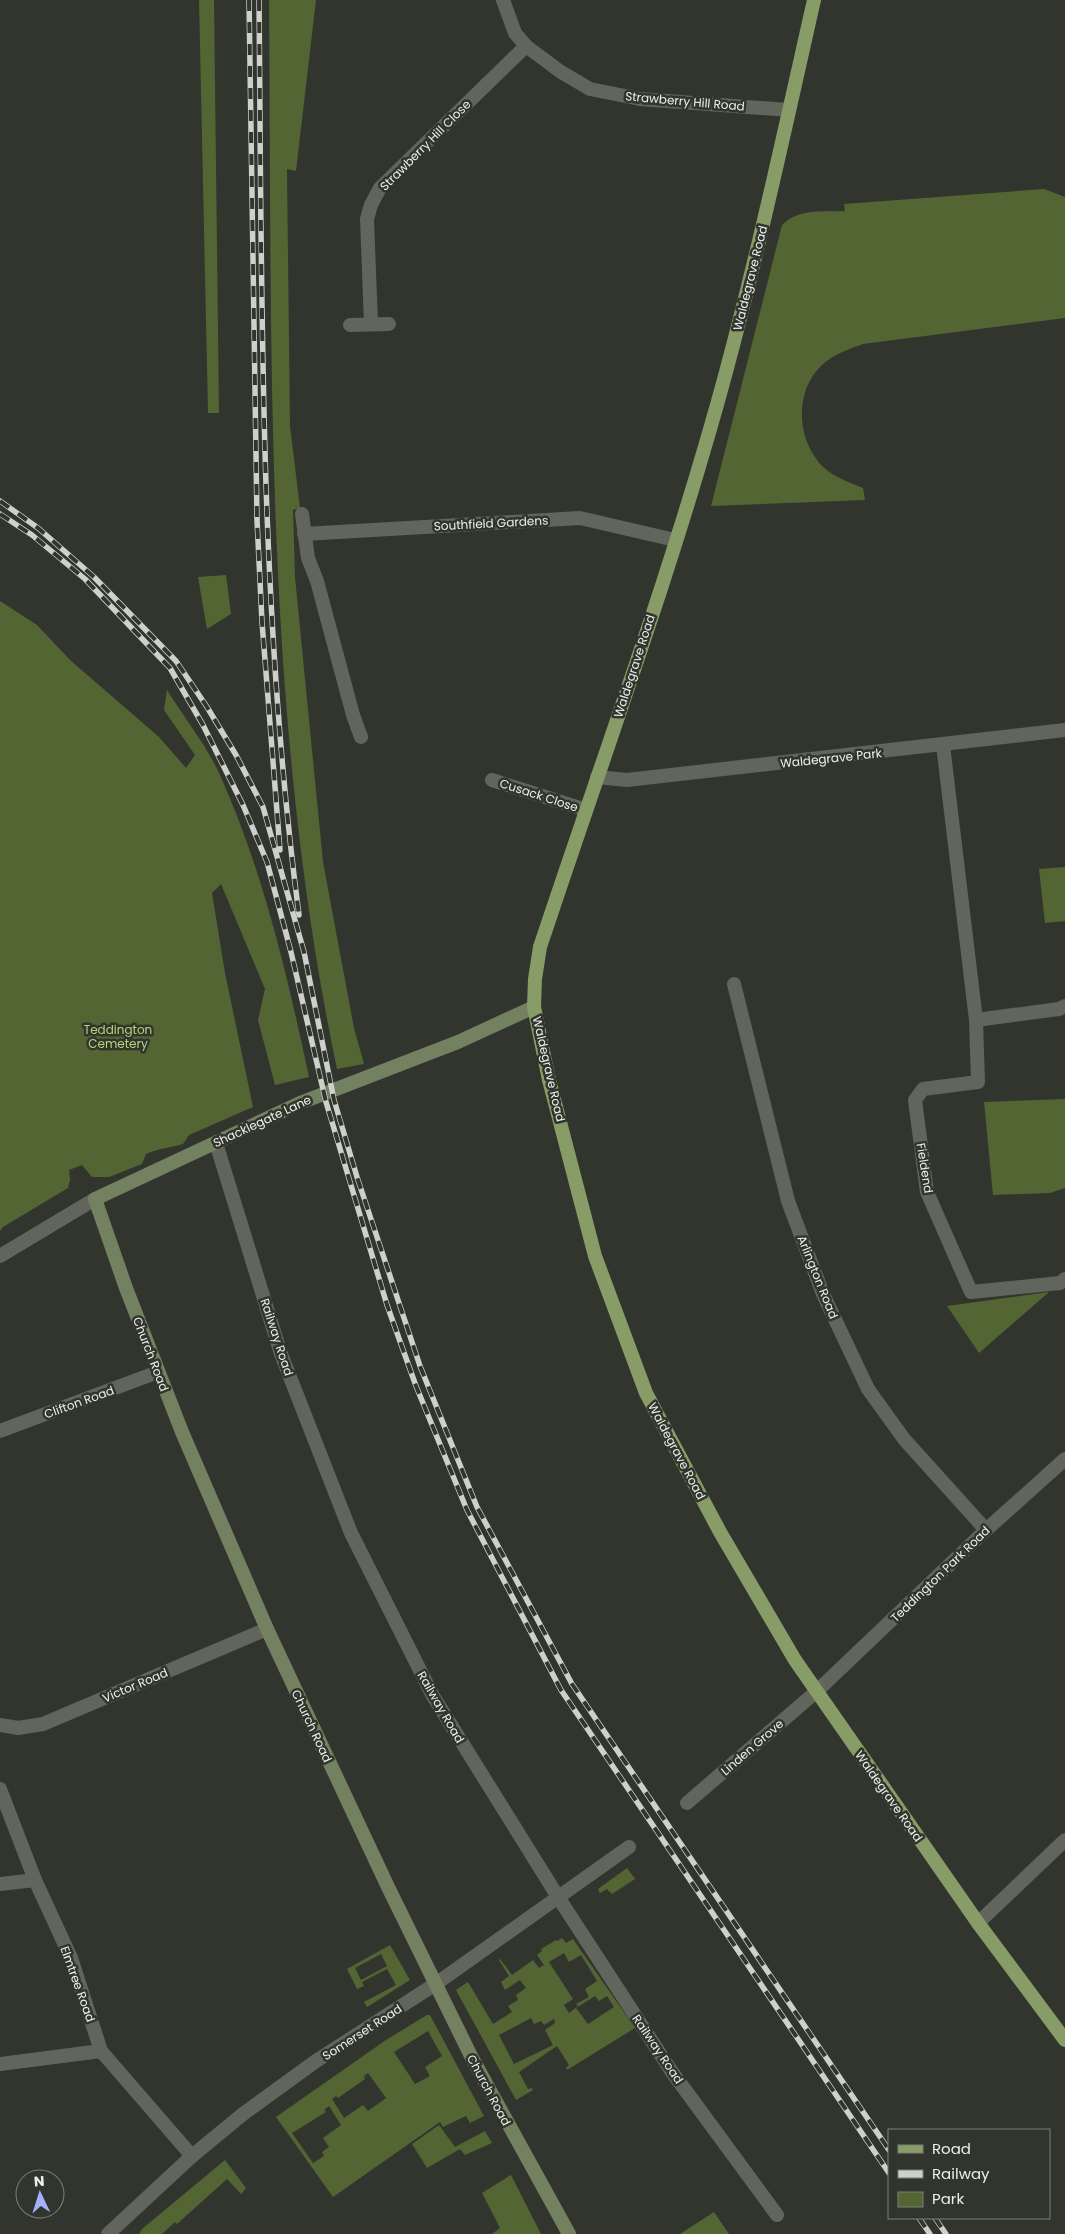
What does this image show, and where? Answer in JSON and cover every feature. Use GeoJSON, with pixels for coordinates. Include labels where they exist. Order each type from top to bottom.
{"type":"FeatureCollection","features":[{"type":"Feature","properties":{"kind":"main road","name":"Waldegrave Road"},"geometry":{"type":"LineString","coordinates":[[814,0],[771,194],[726,373],[676,540],[540,947],[535,979],[534,1007],[549,1080],[596,1256],[646,1393],[720,1532],[795,1660],[978,1923],[1065,2040]]}},
{"type":"Feature","properties":{"kind":"main road","name":"Shacklegate Lane"},"geometry":{"type":"LineString","coordinates":[[95,1199],[300,1103],[458,1042],[534,1007]]}},
{"type":"Feature","properties":{"kind":"main road","name":"Church Road"},"geometry":{"type":"LineString","coordinates":[[95,1199],[158,1372],[267,1629],[388,1887],[437,1983],[480,2074],[569,2234]]}},
{"type":"Feature","properties":{"kind":"street","name":"Strawberry Hill Road"},"geometry":{"type":"LineString","coordinates":[[504,0],[516,33],[526,46],[561,72],[590,89],[640,99],[789,110]]}},
{"type":"Feature","properties":{"kind":"street","name":"Strawberry Hill Close"},"geometry":{"type":"LineString","coordinates":[[371,324],[367,219],[371,205],[380,188],[526,46]]}},
{"type":"Feature","properties":{"kind":"street"},"geometry":{"type":"LineString","coordinates":[[350,325],[389,324]]}},
{"type":"Feature","properties":{"kind":"street"},"geometry":{"type":"LineString","coordinates":[[302,514],[308,558],[317,581],[353,715],[361,737]]}},
{"type":"Feature","properties":{"kind":"street","name":"Southfield Gardens"},"geometry":{"type":"LineString","coordinates":[[304,534],[580,518],[676,540]]}},
{"type":"Feature","properties":{"kind":"street","name":"Waldegrave Park"},"geometry":{"type":"LineString","coordinates":[[597,777],[627,780],[1065,730]]}},
{"type":"Feature","properties":{"kind":"street","name":"Fieldend"},"geometry":{"type":"LineString","coordinates":[[943,745],[976,1020],[978,1082],[923,1089],[915,1100],[927,1192],[971,1292],[1060,1283],[1065,1279]]}},
{"type":"Feature","properties":{"kind":"street","name":"Cusack Close"},"geometry":{"type":"LineString","coordinates":[[492,780],[586,810]]}},
{"type":"Feature","properties":{"kind":"street","name":"Arlington Road"},"geometry":{"type":"LineString","coordinates":[[734,984],[788,1201],[823,1294],[868,1389],[904,1439],[986,1530]]}},
{"type":"Feature","properties":{"kind":"street"},"geometry":{"type":"LineString","coordinates":[[976,1020],[1059,1010],[1065,1006]]}},
{"type":"Feature","properties":{"kind":"street","name":"Railway Road"},"geometry":{"type":"LineString","coordinates":[[216,1142],[281,1354],[350,1533],[432,1696],[558,1897],[672,2072],[777,2215]]}},
{"type":"Feature","properties":{"kind":"street","name":"Shacklegate Lane"},"geometry":{"type":"LineString","coordinates":[[0,1256],[95,1199]]}},
{"type":"Feature","properties":{"kind":"street","name":"Clifton Road"},"geometry":{"type":"LineString","coordinates":[[0,1431],[158,1372]]}},
{"type":"Feature","properties":{"kind":"street","name":"Teddington Park Road"},"geometry":{"type":"LineString","coordinates":[[817,1691],[986,1530],[1065,1459]]}},
{"type":"Feature","properties":{"kind":"street","name":"Victor Road"},"geometry":{"type":"LineString","coordinates":[[0,1725],[18,1728],[43,1724],[267,1629]]}},
{"type":"Feature","properties":{"kind":"street","name":"Linden Grove"},"geometry":{"type":"LineString","coordinates":[[687,1803],[817,1691]]}},
{"type":"Feature","properties":{"kind":"street","name":"Elmtree Road"},"geometry":{"type":"LineString","coordinates":[[0,1789],[35,1880],[71,1958],[101,2051],[192,2156]]}},
{"type":"Feature","properties":{"kind":"street"},"geometry":{"type":"LineString","coordinates":[[978,1923],[1065,1840]]}},
{"type":"Feature","properties":{"kind":"street","name":"Somerset Road"},"geometry":{"type":"LineString","coordinates":[[117,2231],[192,2156],[243,2114],[316,2061],[437,1983],[628,1846]]}},
{"type":"Feature","properties":{"kind":"street"},"geometry":{"type":"LineString","coordinates":[[0,1884],[35,1880]]}},
{"type":"Feature","properties":{"kind":"street"},"geometry":{"type":"LineString","coordinates":[[0,2064],[101,2051]]}},
{"type":"Feature","properties":{"kind":"green space"},"geometry":{"type":"Polygon","coordinates":[[[199,0],[214,0],[219,413],[208,413],[199,0]]]}},
{"type":"Feature","properties":{"kind":"green space"},"geometry":{"type":"Polygon","coordinates":[[[269,0],[316,0],[296,171],[287,169],[290,426],[300,508],[293,510],[295,577],[323,862],[354,1028],[364,1064],[337,1069],[313,937],[296,804],[284,671],[276,537],[272,403],[269,0]]]}},
{"type":"Feature","properties":{"kind":"green space"},"geometry":{"type":"Polygon","coordinates":[[[1044,189],[1065,197],[1065,318],[863,344],[837,355],[822,365],[808,385],[802,409],[802,422],[809,446],[819,463],[836,476],[863,488],[865,500],[711,506],[782,225],[804,213],[845,211],[844,204],[1044,189]]]}},
{"type":"Feature","properties":{"kind":"green space"},"geometry":{"type":"Polygon","coordinates":[[[226,575],[231,614],[207,629],[198,577],[226,575]]]}},
{"type":"Feature","properties":{"kind":"green space","name":"Teddington Cemetery"},"geometry":{"type":"Polygon","coordinates":[[[0,601],[37,625],[70,660],[159,737],[186,768],[195,755],[164,710],[167,690],[201,742],[219,773],[249,847],[282,961],[309,1077],[275,1085],[258,1020],[265,989],[221,884],[212,893],[225,973],[253,1107],[189,1135],[183,1144],[146,1154],[142,1164],[109,1177],[92,1177],[82,1165],[69,1170],[70,1180],[68,1188],[3,1227],[0,1231],[0,601]]]}},
{"type":"Feature","properties":{"kind":"green space"},"geometry":{"type":"Polygon","coordinates":[[[1065,867],[1065,921],[1045,923],[1039,869],[1065,867]]]}},
{"type":"Feature","properties":{"kind":"green space"},"geometry":{"type":"Polygon","coordinates":[[[1065,1099],[1065,1188],[1050,1193],[993,1195],[984,1102],[1065,1099]]]}},
{"type":"Feature","properties":{"kind":"green space"},"geometry":{"type":"Polygon","coordinates":[[[1049,1292],[979,1353],[947,1306],[1049,1292]]]}},
{"type":"Feature","properties":{"kind":"green space"},"geometry":{"type":"Polygon","coordinates":[[[627,1868],[635,1879],[612,1894],[607,1889],[600,1893],[598,1889],[627,1868]]]}},
{"type":"Feature","properties":{"kind":"green space"},"geometry":{"type":"Polygon","coordinates":[[[562,1938],[566,1943],[573,1939],[635,2028],[567,2070],[566,2068],[569,2065],[557,2046],[519,2072],[528,2089],[532,2088],[533,2090],[516,2100],[456,1990],[468,1982],[493,2024],[512,2012],[508,2006],[518,2000],[516,1995],[526,1988],[520,1980],[505,1990],[501,1982],[509,1976],[499,1960],[512,1975],[533,1960],[539,1968],[544,1965],[537,1955],[542,1951],[541,1949],[562,1938]],[[564,1953],[549,1962],[573,1999],[564,2005],[569,2013],[578,2006],[576,2004],[589,1997],[585,1989],[597,1981],[581,1955],[569,1962],[564,1953]],[[595,1996],[576,2008],[588,2024],[614,2007],[607,1996],[599,2001],[595,1996]],[[531,2018],[499,2035],[514,2064],[553,2045],[545,2030],[555,2023],[554,2019],[544,2025],[541,2021],[534,2024],[531,2018]]]}},
{"type":"Feature","properties":{"kind":"green space"},"geometry":{"type":"Polygon","coordinates":[[[390,1945],[410,1980],[367,2007],[364,2002],[396,1985],[387,1969],[362,1982],[364,1986],[357,1989],[347,1969],[390,1945]],[[381,1954],[355,1968],[361,1980],[387,1966],[381,1954]]]}},
{"type":"Feature","properties":{"kind":"green space"},"geometry":{"type":"Polygon","coordinates":[[[430,2015],[484,2116],[470,2123],[466,2116],[443,2127],[440,2122],[333,2197],[276,2117],[386,2040],[430,2015]],[[428,2031],[394,2052],[415,2084],[430,2076],[425,2067],[442,2056],[428,2031]],[[368,2073],[364,2076],[365,2079],[338,2098],[336,2096],[332,2099],[344,2118],[363,2105],[368,2111],[386,2098],[368,2073]],[[329,2106],[324,2110],[326,2112],[292,2133],[313,2163],[324,2156],[322,2152],[329,2147],[323,2138],[341,2125],[329,2106]]]}},
{"type":"Feature","properties":{"kind":"green space"},"geometry":{"type":"Polygon","coordinates":[[[439,2125],[455,2147],[485,2131],[492,2143],[465,2155],[460,2149],[427,2168],[412,2144],[439,2125]]]}},
{"type":"Feature","properties":{"kind":"green space"},"geometry":{"type":"Polygon","coordinates":[[[225,2160],[246,2188],[241,2194],[227,2179],[177,2224],[175,2222],[162,2234],[139,2234],[142,2229],[225,2160]]]}},
{"type":"Feature","properties":{"kind":"green space"},"geometry":{"type":"Polygon","coordinates":[[[511,2175],[541,2234],[492,2234],[500,2228],[482,2193],[511,2175]]]}},
{"type":"Feature","properties":{"kind":"green space"},"geometry":{"type":"Polygon","coordinates":[[[714,2212],[729,2234],[680,2234],[714,2212]]]}},
{"type":"Feature","properties":{"kind":"railway"},"geometry":{"type":"LineString","coordinates":[[249,0],[257,520],[262,622],[280,850]]}},
{"type":"Feature","properties":{"kind":"railway"},"geometry":{"type":"LineString","coordinates":[[259,0],[262,344],[270,573],[276,687],[299,915]]}},
{"type":"Feature","properties":{"kind":"railway"},"geometry":{"type":"LineString","coordinates":[[0,501],[38,528],[94,577],[176,661],[236,755],[263,807],[304,952],[334,1100],[357,1177],[420,1366],[477,1507],[572,1684],[888,2149]]}},
{"type":"Feature","properties":{"kind":"railway"},"geometry":{"type":"LineString","coordinates":[[0,514],[32,535],[85,579],[170,668],[203,725],[243,805],[267,862],[291,952],[326,1102],[387,1305],[416,1386],[467,1510],[561,1690],[888,2172]]}},
{"type":"Feature","properties":{"kind":"railway"},"geometry":{"type":"LineString","coordinates":[[920,2219],[930,2234]]}},
{"type":"Feature","properties":{"kind":"railway"},"geometry":{"type":"LineString","coordinates":[[936,2219],[946,2234]]}}]}
